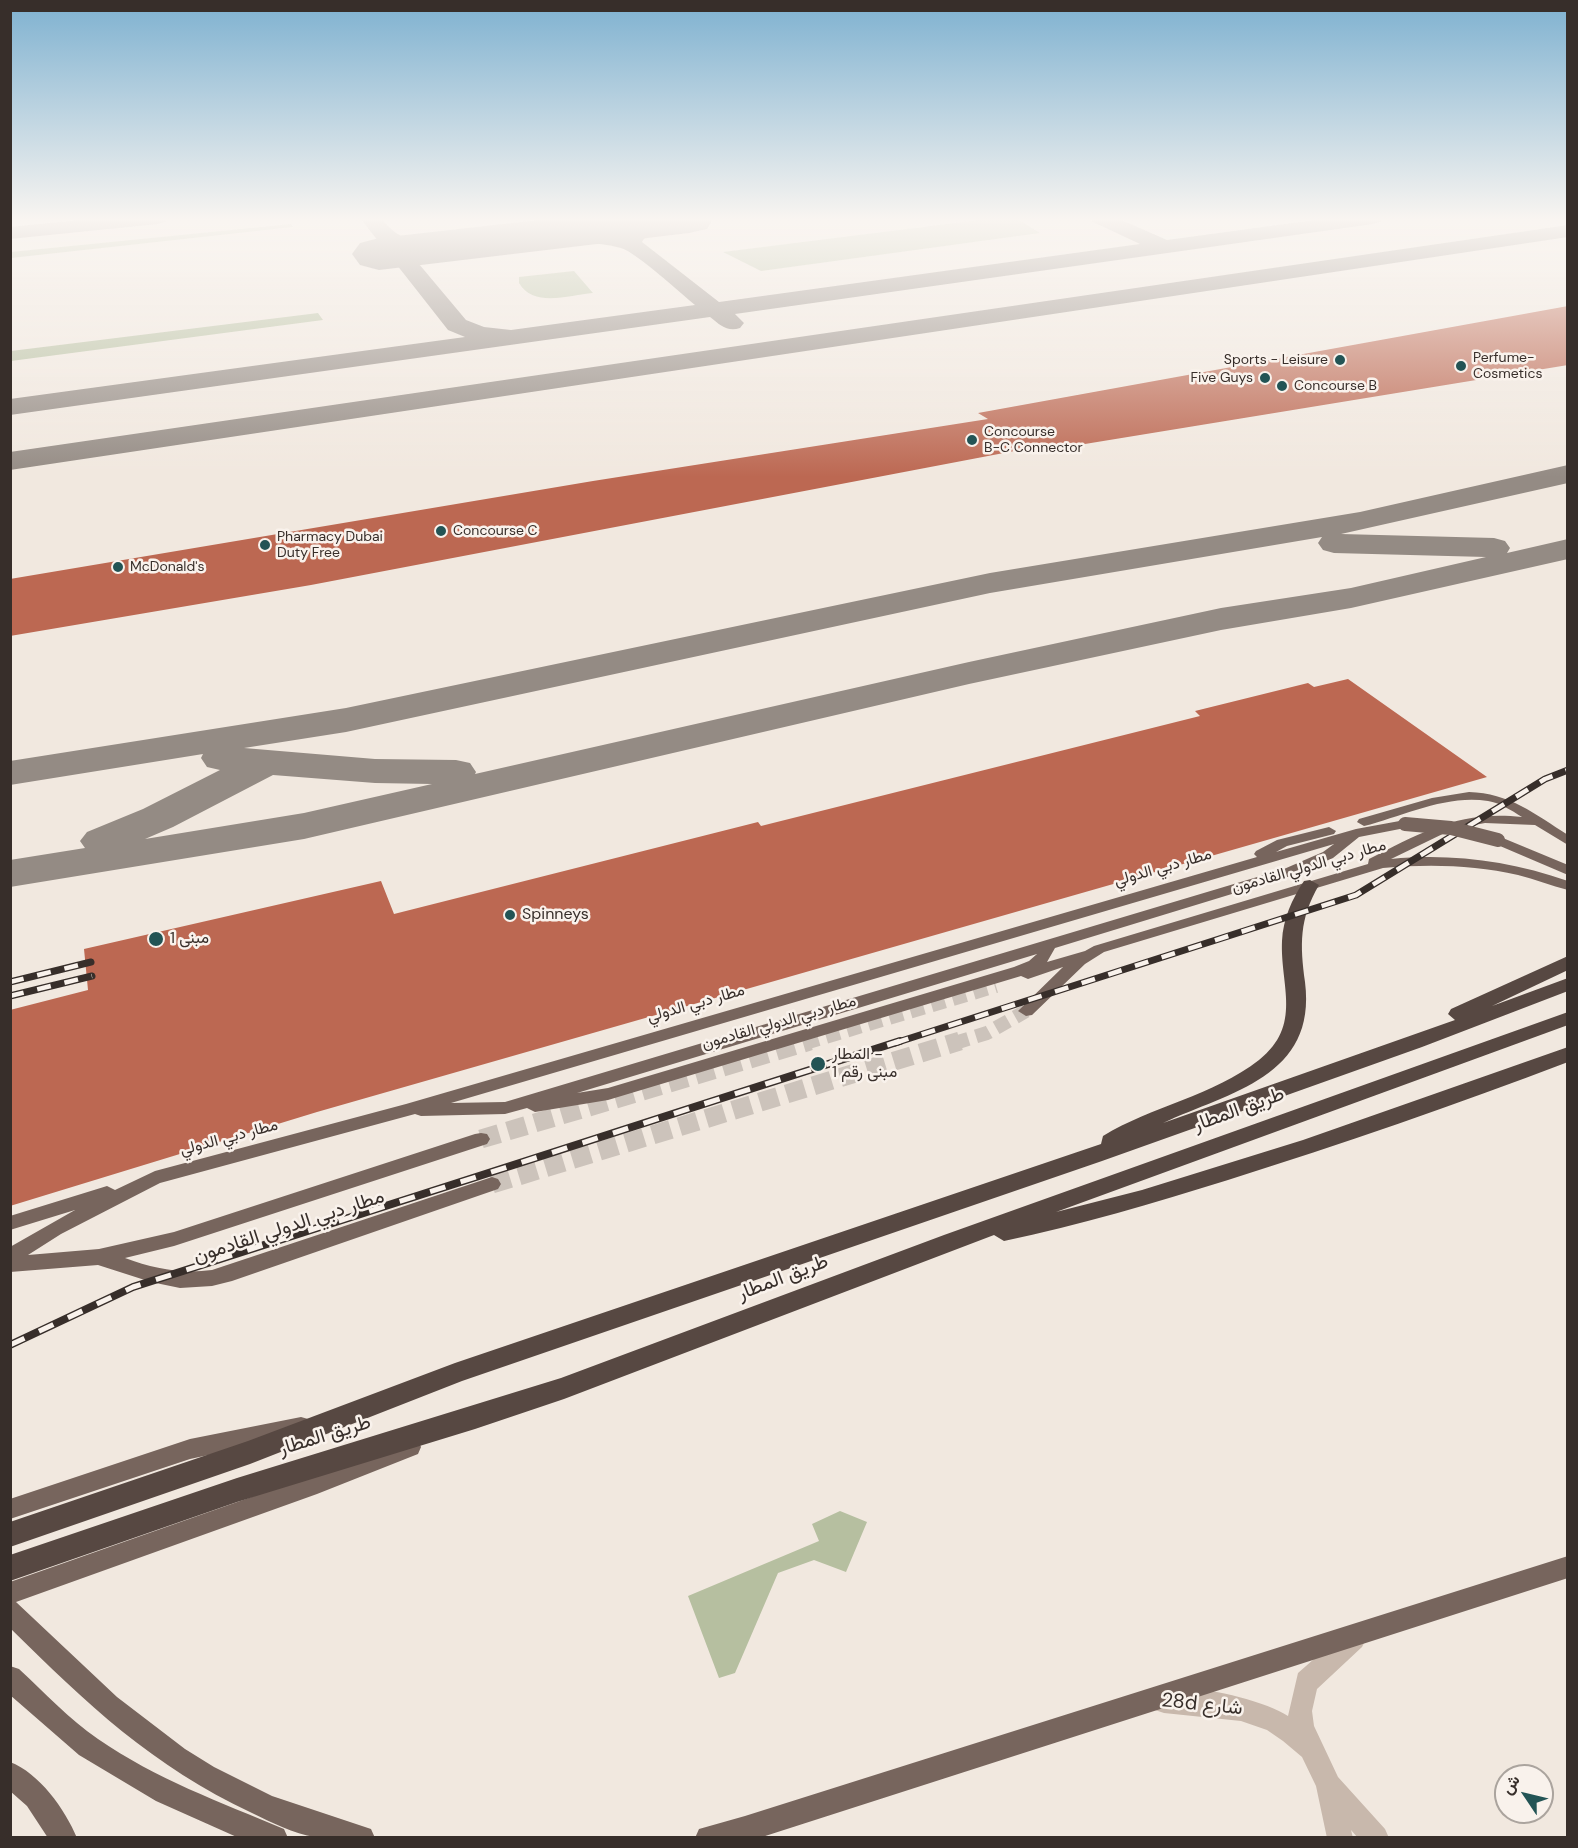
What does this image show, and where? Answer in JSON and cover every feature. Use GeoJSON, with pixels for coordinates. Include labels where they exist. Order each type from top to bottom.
{"type":"FeatureCollection","features":[{"type":"Feature","properties":{"kind":"highway"},"geometry":{"type":"LineString","coordinates":[[1094,1155],[1128,1130],[1243,1081],[1266,1066],[1281,1048],[1297,1016],[1290,932],[1294,914],[1310,885]]}},
{"type":"Feature","properties":{"kind":"highway"},"geometry":{"type":"LineString","coordinates":[[1376,1054],[1568,962]]}},
{"type":"Feature","properties":{"kind":"highway","name":"طريق المطار"},"geometry":{"type":"LineString","coordinates":[[10,1535],[183,1476],[466,1369],[1094,1155],[1415,1042],[1568,984]]}},
{"type":"Feature","properties":{"kind":"highway","name":"طريق المطار"},"geometry":{"type":"LineString","coordinates":[[10,1568],[237,1490],[475,1418],[564,1388],[952,1241],[1568,1018]]}},
{"type":"Feature","properties":{"kind":"highway"},"geometry":{"type":"LineString","coordinates":[[952,1241],[1031,1227],[1107,1209],[1454,1099],[1568,1054]]}},
{"type":"Feature","properties":{"kind":"main road"},"geometry":{"type":"LineString","coordinates":[[1250,864],[1258,855],[1282,843],[1468,797],[1499,799],[1568,841]]}},
{"type":"Feature","properties":{"kind":"main road"},"geometry":{"type":"LineString","coordinates":[[1357,871],[1433,830],[1456,821],[1496,817],[1538,823]]}},
{"type":"Feature","properties":{"kind":"main road","name":"مطار دبي الدولي"},"geometry":{"type":"LineString","coordinates":[[10,1257],[54,1229],[155,1178],[405,1110],[941,952],[1356,833],[1405,824],[1451,828],[1498,840],[1568,872]]}},
{"type":"Feature","properties":{"kind":"main road","name":"مطار دبي الدولي"},"geometry":{"type":"LineString","coordinates":[[908,986],[1289,872],[1328,855],[1356,833]]}},
{"type":"Feature","properties":{"kind":"main road","name":"مطار دبي الدولي القادمون"},"geometry":{"type":"LineString","coordinates":[[996,986],[1099,949],[1310,885],[1357,871],[1409,861],[1467,861],[1524,872],[1568,886]]}},
{"type":"Feature","properties":{"kind":"main road","name":"مطار دبي الدولي القادمون"},"geometry":{"type":"LineString","coordinates":[[405,1110],[550,1105],[608,1094],[1031,967],[1046,953],[1048,944]]}},
{"type":"Feature","properties":{"kind":"main road","name":"مطار دبي الدولي القادمون"},"geometry":{"type":"LineString","coordinates":[[1026,1011],[1080,960],[1099,949]]}},
{"type":"Feature","properties":{"kind":"main road"},"geometry":{"type":"LineString","coordinates":[[908,986],[941,952]]}},
{"type":"Feature","properties":{"kind":"main road","name":"مطار دبي الدولي القادمون"},"geometry":{"type":"LineString","coordinates":[[505,1108],[680,1058],[908,986]]}},
{"type":"Feature","properties":{"kind":"main road","name":"مطار دبي الدولي القادمون"},"geometry":{"type":"LineString","coordinates":[[10,1264],[99,1257],[217,1227],[480,1139]]}},
{"type":"Feature","properties":{"kind":"main road"},"geometry":{"type":"LineString","coordinates":[[10,1223],[155,1178]]}},
{"type":"Feature","properties":{"kind":"main road","name":"مطار دبي الدولي القادمون"},"geometry":{"type":"LineString","coordinates":[[99,1257],[172,1281],[201,1281],[232,1273],[492,1184]]}},
{"type":"Feature","properties":{"kind":"main road"},"geometry":{"type":"LineString","coordinates":[[10,1593],[317,1485],[475,1418]]}},
{"type":"Feature","properties":{"kind":"main road"},"geometry":{"type":"LineString","coordinates":[[10,1509],[170,1455],[264,1431],[325,1422]]}},
{"type":"Feature","properties":{"kind":"main road"},"geometry":{"type":"LineString","coordinates":[[708,1838],[745,1829],[1005,1744],[1358,1635],[1568,1567]]}},
{"type":"Feature","properties":{"kind":"main road"},"geometry":{"type":"LineString","coordinates":[[10,1611],[123,1719],[158,1746],[244,1796],[292,1816],[362,1838]]}},
{"type":"Feature","properties":{"kind":"main road"},"geometry":{"type":"LineString","coordinates":[[10,1678],[65,1729],[141,1780],[229,1821],[275,1838]]}},
{"type":"Feature","properties":{"kind":"main road"},"geometry":{"type":"LineString","coordinates":[[10,1774],[36,1797],[64,1838]]}},
{"type":"Feature","properties":{"kind":"street","name":"28d شارع"},"geometry":{"type":"LineString","coordinates":[[1340,1838],[1328,1785],[1302,1727],[1300,1711],[1307,1682],[1358,1635]]}},
{"type":"Feature","properties":{"kind":"street","name":"28d شارع"},"geometry":{"type":"LineString","coordinates":[[1151,1700],[1232,1706],[1257,1712],[1286,1727],[1312,1751]]}},
{"type":"Feature","properties":{"kind":"street","name":"28d شارع"},"geometry":{"type":"LineString","coordinates":[[1328,1785],[1376,1838]]}},
{"type":"Feature","properties":{"kind":"green space"},"geometry":{"type":"Polygon","coordinates":[[[318,313],[323,320],[11,361],[11,351],[318,313]]]}},
{"type":"Feature","properties":{"kind":"green space"},"geometry":{"type":"Polygon","coordinates":[[[840,1511],[867,1522],[846,1572],[814,1560],[778,1573],[735,1673],[719,1678],[688,1596],[819,1541],[812,1524],[840,1511]]]}},
{"type":"Feature","properties":{"kind":"building"},"geometry":{"type":"Polygon","coordinates":[[[1568,306],[1568,365],[1036,452],[1030,448],[311,585],[10,636],[10,579],[593,481],[988,419],[978,413],[1568,306]]]}},
{"type":"Feature","properties":{"kind":"building","name":"مبنى 1"},"geometry":{"type":"Polygon","coordinates":[[[1348,679],[1487,777],[317,1112],[10,1206],[10,1010],[88,990],[84,949],[381,881],[394,914],[758,822],[761,826],[1200,716],[1195,711],[1308,683],[1314,687],[1348,679]]]}},
{"type":"Feature","properties":{"kind":"taxiway"},"geometry":{"type":"LineString","coordinates":[[440,304],[457,325],[480,334],[505,336]]}},
{"type":"Feature","properties":{"kind":"taxiway"},"geometry":{"type":"LineString","coordinates":[[708,304],[715,309]]}},
{"type":"Feature","properties":{"kind":"taxiway"},"geometry":{"type":"LineString","coordinates":[[715,309],[751,304]]}},
{"type":"Feature","properties":{"kind":"taxiway"},"geometry":{"type":"LineString","coordinates":[[10,461],[1072,304]]}},
{"type":"Feature","properties":{"kind":"taxiway"},"geometry":{"type":"LineString","coordinates":[[10,407],[715,309]]}},
{"type":"Feature","properties":{"kind":"taxiway"},"geometry":{"type":"LineString","coordinates":[[715,309],[732,323]]}},
{"type":"Feature","properties":{"kind":"taxiway"},"geometry":{"type":"LineString","coordinates":[[10,773],[346,720],[990,583],[1360,521],[1568,474]]}},
{"type":"Feature","properties":{"kind":"taxiway"},"geometry":{"type":"LineString","coordinates":[[1334,543],[1494,548]]}},
{"type":"Feature","properties":{"kind":"taxiway"},"geometry":{"type":"LineString","coordinates":[[10,874],[304,826],[969,673],[1221,619],[1351,598],[1568,549]]}},
{"type":"Feature","properties":{"kind":"taxiway"},"geometry":{"type":"LineString","coordinates":[[221,758],[266,762]]}},
{"type":"Feature","properties":{"kind":"taxiway"},"geometry":{"type":"LineString","coordinates":[[102,841],[158,818],[266,762]]}},
{"type":"Feature","properties":{"kind":"taxiway"},"geometry":{"type":"LineString","coordinates":[[266,762],[375,771],[456,772]]}},
{"type":"Feature","properties":{"kind":"tunnel"},"geometry":{"type":"LineString","coordinates":[[805,1043],[996,986]]}},
{"type":"Feature","properties":{"kind":"tunnel"},"geometry":{"type":"LineString","coordinates":[[955,1043],[987,1033],[1026,1011]]}},
{"type":"Feature","properties":{"kind":"tunnel"},"geometry":{"type":"LineString","coordinates":[[481,1139],[810,1041]]}},
{"type":"Feature","properties":{"kind":"tunnel"},"geometry":{"type":"LineString","coordinates":[[492,1184],[960,1041]]}},
{"type":"Feature","properties":{"kind":"railway"},"geometry":{"type":"LineString","coordinates":[[895,1043],[1356,895],[1545,779],[1568,770]]}},
{"type":"Feature","properties":{"kind":"railway"},"geometry":{"type":"LineString","coordinates":[[10,982],[91,962]]}},
{"type":"Feature","properties":{"kind":"railway"},"geometry":{"type":"LineString","coordinates":[[10,996],[92,976]]}},
{"type":"Feature","properties":{"kind":"railway"},"geometry":{"type":"LineString","coordinates":[[10,1345],[133,1287],[900,1041]]}},
{"type":"Feature","properties":{"kind":"place","name":"Sports - Leisure"},"geometry":{"type":"Point","coordinates":[1340,360]}},
{"type":"Feature","properties":{"kind":"place","name":"Perfume- Cosmetics"},"geometry":{"type":"Point","coordinates":[1461,366]}},
{"type":"Feature","properties":{"kind":"place","name":"Five Guys"},"geometry":{"type":"Point","coordinates":[1265,378]}},
{"type":"Feature","properties":{"kind":"place","name":"Concourse B"},"geometry":{"type":"Point","coordinates":[1282,386]}},
{"type":"Feature","properties":{"kind":"place","name":"Concourse B-C Connector"},"geometry":{"type":"Point","coordinates":[972,440]}},
{"type":"Feature","properties":{"kind":"place","name":"Concourse C"},"geometry":{"type":"Point","coordinates":[441,531]}},
{"type":"Feature","properties":{"kind":"place","name":"Pharmacy Dubai Duty Free"},"geometry":{"type":"Point","coordinates":[265,545]}},
{"type":"Feature","properties":{"kind":"place","name":"McDonald's"},"geometry":{"type":"Point","coordinates":[118,567]}},
{"type":"Feature","properties":{"kind":"place","name":"Spinneys"},"geometry":{"type":"Point","coordinates":[510,915]}},
{"type":"Feature","properties":{"kind":"place","name":"مبنى 1"},"geometry":{"type":"Point","coordinates":[156,939]}},
{"type":"Feature","properties":{"kind":"place","name":"المطار - مبنى رقم 1"},"geometry":{"type":"Point","coordinates":[818,1064]}}]}
